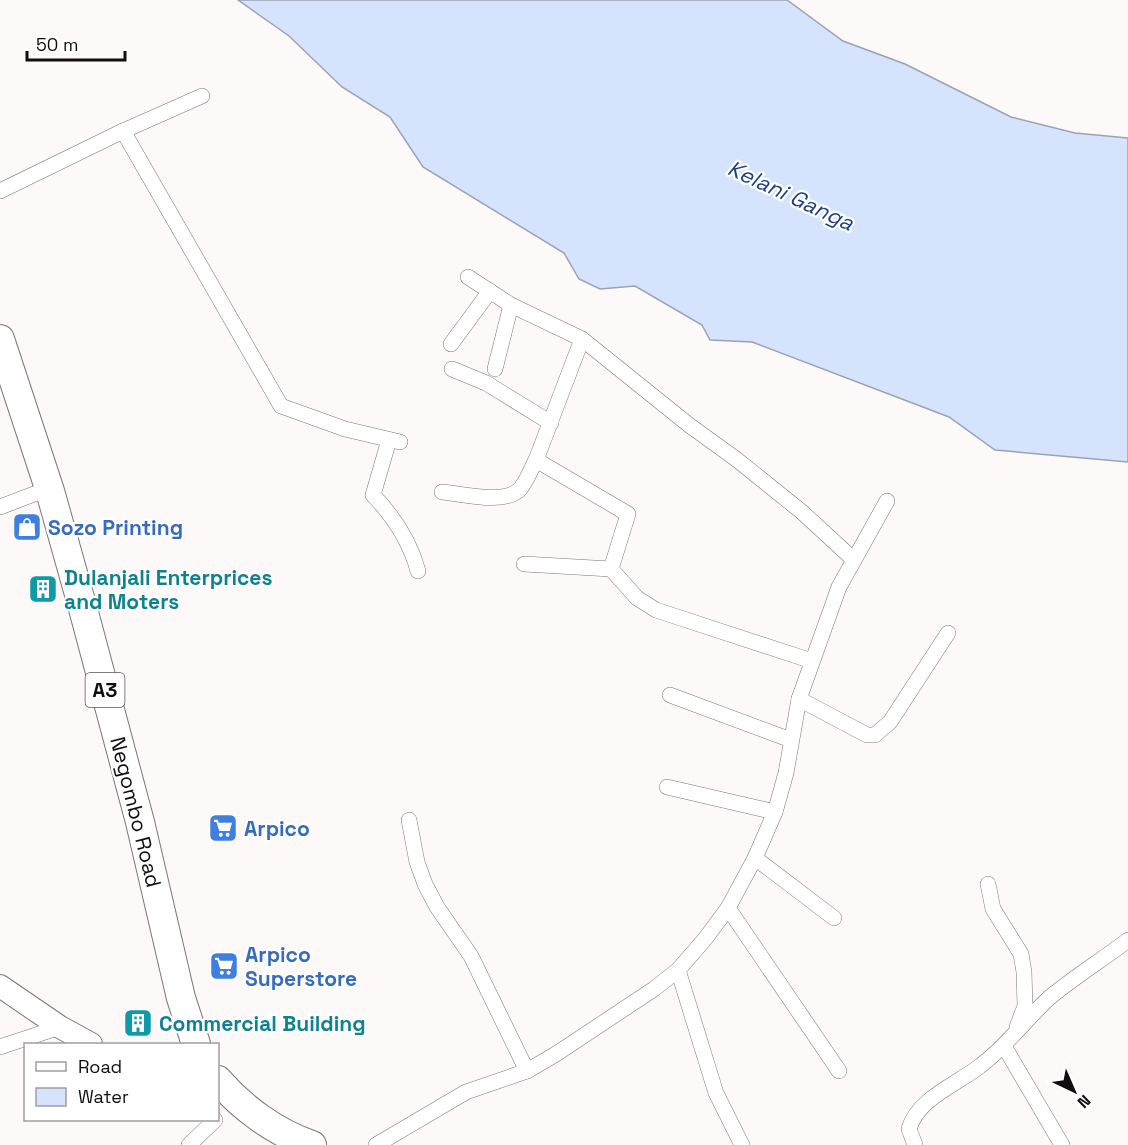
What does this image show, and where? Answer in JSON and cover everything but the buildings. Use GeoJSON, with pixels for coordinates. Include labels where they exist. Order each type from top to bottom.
{"type":"FeatureCollection","features":[{"type":"Feature","properties":{"kind":"highway","name":"Negombo Road"},"geometry":{"type":"LineString","coordinates":[[0,339],[42,492],[140,822],[181,999],[196,1043]]}},
{"type":"Feature","properties":{"kind":"highway","name":"Negombo Road"},"geometry":{"type":"LineString","coordinates":[[0,392],[42,492],[178,1043]]}},
{"type":"Feature","properties":{"kind":"highway"},"geometry":{"type":"LineString","coordinates":[[219,1100],[235,1098],[264,1121],[312,1145]]}},
{"type":"Feature","properties":{"kind":"highway"},"geometry":{"type":"LineString","coordinates":[[219,1101],[236,1124],[267,1145]]}},
{"type":"Feature","properties":{"kind":"street"},"geometry":{"type":"LineString","coordinates":[[0,191],[123,131],[202,96]]}},
{"type":"Feature","properties":{"kind":"street"},"geometry":{"type":"LineString","coordinates":[[123,131],[281,406],[345,429],[395,441],[374,495],[392,514],[413,552],[418,571]]}},
{"type":"Feature","properties":{"kind":"street"},"geometry":{"type":"LineString","coordinates":[[468,277],[511,305],[582,339],[689,425],[778,492],[854,560]]}},
{"type":"Feature","properties":{"kind":"street"},"geometry":{"type":"LineString","coordinates":[[451,344],[490,291]]}},
{"type":"Feature","properties":{"kind":"street"},"geometry":{"type":"LineString","coordinates":[[495,369],[511,305]]}},
{"type":"Feature","properties":{"kind":"street"},"geometry":{"type":"LineString","coordinates":[[442,492],[498,498],[513,495],[522,488],[551,423],[582,339]]}},
{"type":"Feature","properties":{"kind":"street"},"geometry":{"type":"LineString","coordinates":[[452,369],[486,383],[551,423]]}},
{"type":"Feature","properties":{"kind":"street"},"geometry":{"type":"LineString","coordinates":[[536,460],[628,514],[611,569]]}},
{"type":"Feature","properties":{"kind":"street"},"geometry":{"type":"LineString","coordinates":[[0,507],[42,492]]}},
{"type":"Feature","properties":{"kind":"street"},"geometry":{"type":"LineString","coordinates":[[376,1145],[466,1092],[527,1071],[556,1054],[645,995],[678,970],[705,939],[728,908],[755,858],[775,812],[786,773],[800,699],[812,660],[839,587],[887,501]]}},
{"type":"Feature","properties":{"kind":"street"},"geometry":{"type":"LineString","coordinates":[[524,564],[611,569],[637,598],[656,610],[812,660]]}},
{"type":"Feature","properties":{"kind":"street"},"geometry":{"type":"LineString","coordinates":[[800,699],[867,735],[875,735],[890,722],[948,633]]}},
{"type":"Feature","properties":{"kind":"street"},"geometry":{"type":"LineString","coordinates":[[670,695],[791,740]]}},
{"type":"Feature","properties":{"kind":"street"},"geometry":{"type":"LineString","coordinates":[[667,787],[775,812]]}},
{"type":"Feature","properties":{"kind":"street"},"geometry":{"type":"LineString","coordinates":[[409,820],[424,884],[471,956],[527,1071]]}},
{"type":"Feature","properties":{"kind":"street"},"geometry":{"type":"LineString","coordinates":[[755,858],[834,918]]}},
{"type":"Feature","properties":{"kind":"street"},"geometry":{"type":"LineString","coordinates":[[988,884],[993,909],[1021,954],[1025,1006],[1016,1032]]}},
{"type":"Feature","properties":{"kind":"street"},"geometry":{"type":"LineString","coordinates":[[728,908],[839,1071]]}},
{"type":"Feature","properties":{"kind":"street"},"geometry":{"type":"LineString","coordinates":[[915,1145],[909,1129],[917,1113],[1004,1046],[1048,999],[1128,940]]}},
{"type":"Feature","properties":{"kind":"street"},"geometry":{"type":"LineString","coordinates":[[678,970],[716,1093],[742,1145]]}},
{"type":"Feature","properties":{"kind":"street"},"geometry":{"type":"LineString","coordinates":[[0,986],[89,1043]]}},
{"type":"Feature","properties":{"kind":"street"},"geometry":{"type":"LineString","coordinates":[[0,1047],[60,1026]]}},
{"type":"Feature","properties":{"kind":"street"},"geometry":{"type":"LineString","coordinates":[[1004,1046],[1062,1145]]}},
{"type":"Feature","properties":{"kind":"street"},"geometry":{"type":"LineString","coordinates":[[189,1145],[204,1121]]}},
{"type":"Feature","properties":{"kind":"water","name":"Kelani Ganga"},"geometry":{"type":"Polygon","coordinates":[[[238,0],[787,0],[843,41],[905,64],[1011,117],[1075,133],[1128,138],[1128,462],[995,450],[949,417],[752,342],[710,340],[702,325],[635,286],[600,289],[579,279],[564,253],[423,167],[390,117],[342,87],[289,36],[238,0]]]}},
{"type":"Feature","properties":{"kind":"place","name":"Sozo Printing"},"geometry":{"type":"Point","coordinates":[27,527]}},
{"type":"Feature","properties":{"kind":"place","name":"Dulanjali Enterprices and Moters"},"geometry":{"type":"Point","coordinates":[43,589]}},
{"type":"Feature","properties":{"kind":"place","name":"Arpico"},"geometry":{"type":"Point","coordinates":[223,828]}},
{"type":"Feature","properties":{"kind":"place","name":"Arpico Superstore"},"geometry":{"type":"Point","coordinates":[224,966]}},
{"type":"Feature","properties":{"kind":"place","name":"Commercial Building"},"geometry":{"type":"Point","coordinates":[138,1023]}}]}
